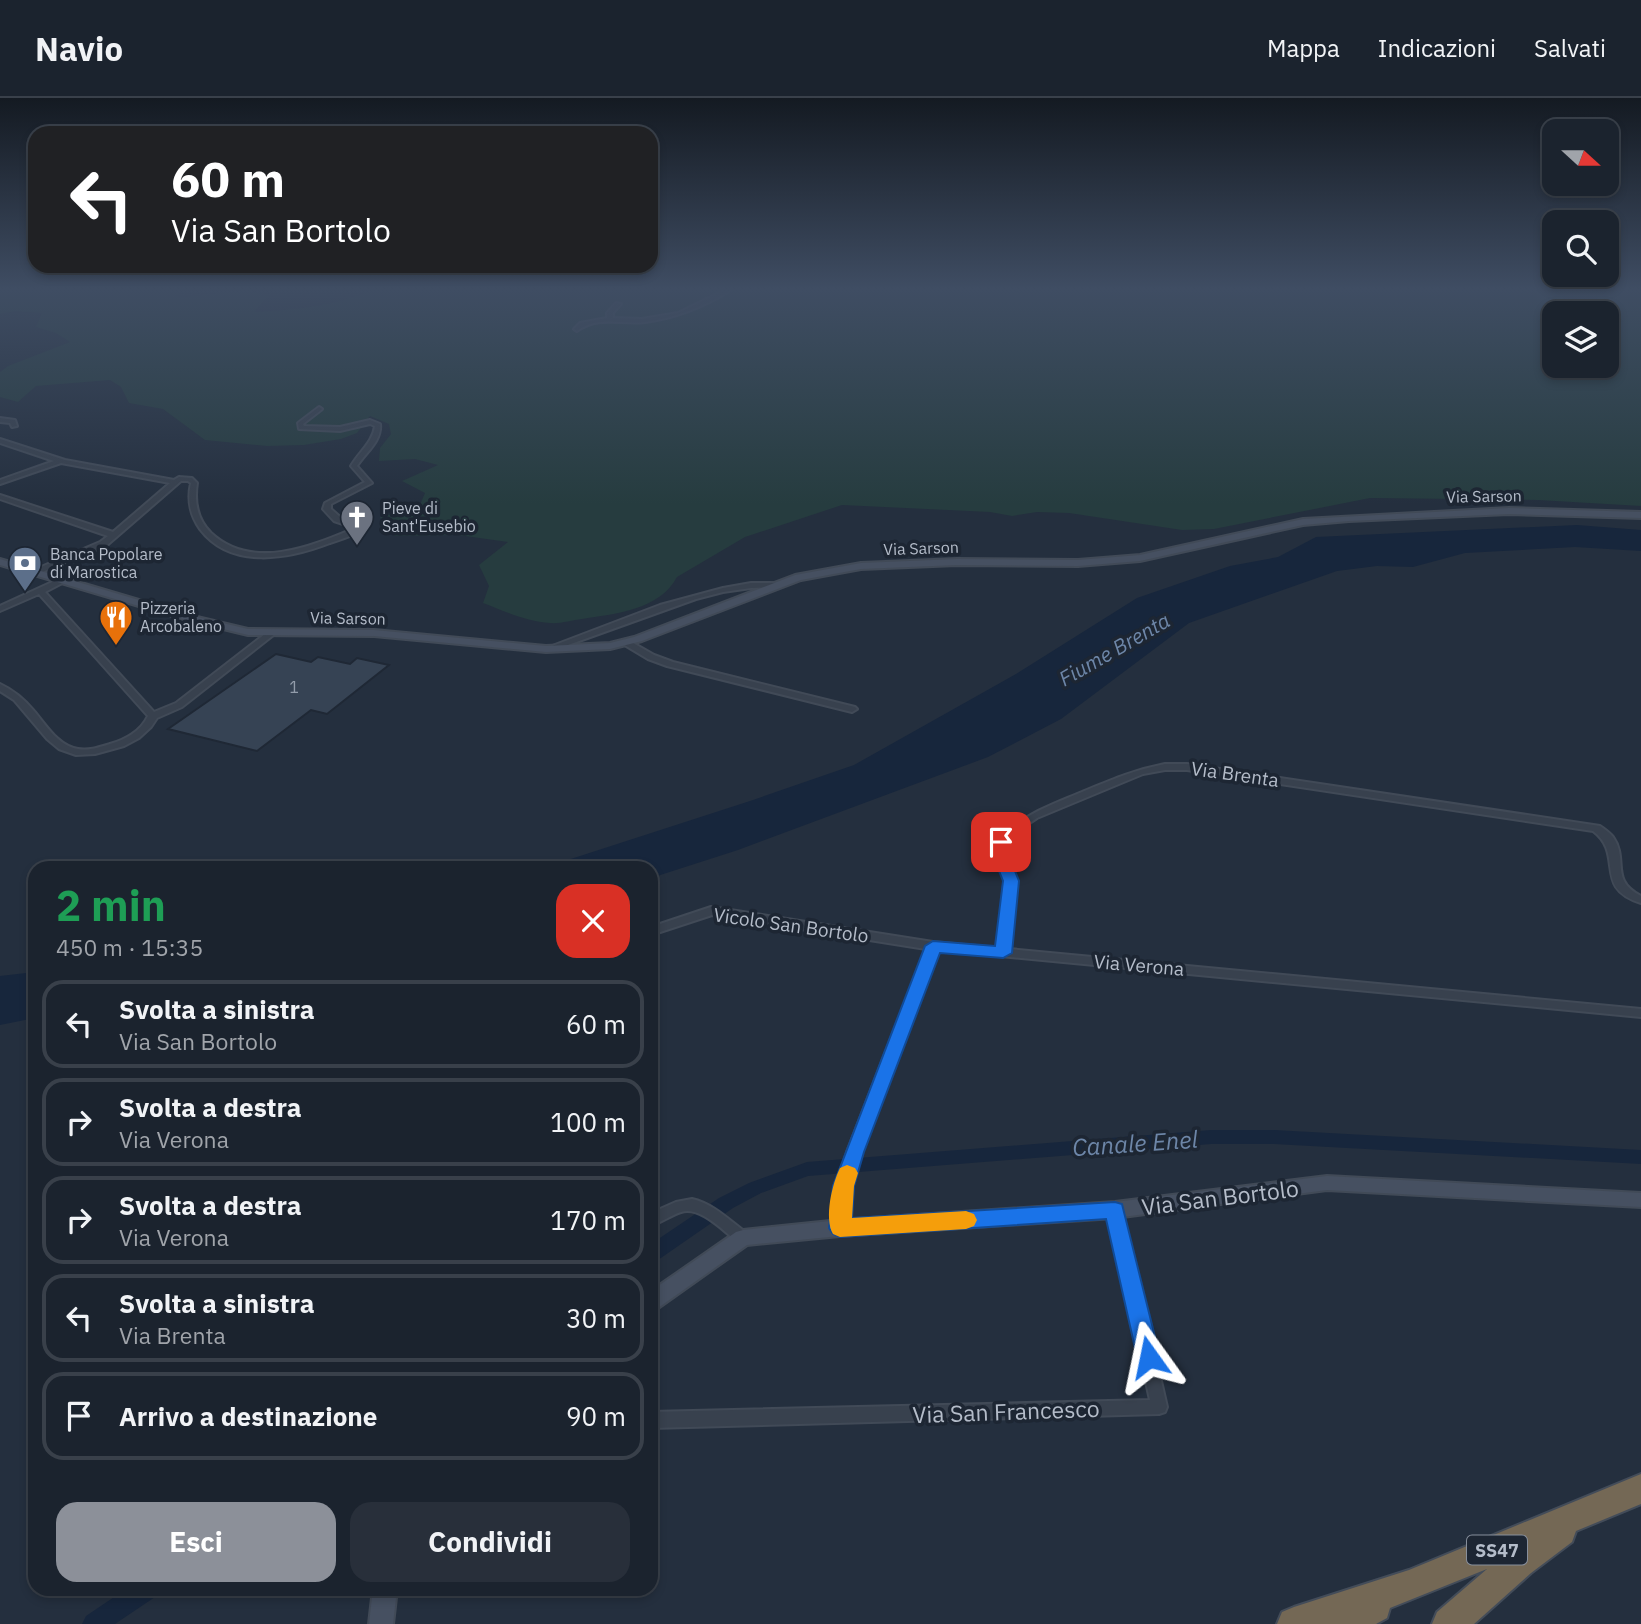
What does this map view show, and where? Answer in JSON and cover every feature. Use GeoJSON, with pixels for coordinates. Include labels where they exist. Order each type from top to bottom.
{"type":"FeatureCollection","features":[{"type":"Feature","properties":{"kind":"highway","name":"SS47"},"geometry":{"type":"LineString","coordinates":[[1294,1624],[1409,1586],[1641,1489]]}},
{"type":"Feature","properties":{"kind":"highway"},"geometry":{"type":"LineString","coordinates":[[1449,1624],[1520,1562],[1585,1514]]}},
{"type":"Feature","properties":{"kind":"highway","name":"SS47"},"geometry":{"type":"LineString","coordinates":[[1344,1624],[1409,1586]]}},
{"type":"Feature","properties":{"kind":"street"},"geometry":{"type":"LineString","coordinates":[[0,441],[59,461],[175,482],[190,479],[194,482],[192,509],[195,518],[216,545],[232,552],[255,556],[321,545],[361,528],[337,519],[327,509],[328,503],[369,483],[354,466],[359,455],[375,440],[378,425],[370,422],[340,429],[301,428],[300,424],[319,408]]}},
{"type":"Feature","properties":{"kind":"street"},"geometry":{"type":"LineString","coordinates":[[0,421],[13,421],[15,426]]}},
{"type":"Feature","properties":{"kind":"street"},"geometry":{"type":"LineString","coordinates":[[0,482],[59,461]]}},
{"type":"Feature","properties":{"kind":"street"},"geometry":{"type":"LineString","coordinates":[[37,572],[86,553],[114,535],[175,482]]}},
{"type":"Feature","properties":{"kind":"street"},"geometry":{"type":"LineString","coordinates":[[0,497],[114,535]]}},
{"type":"Feature","properties":{"kind":"street","name":"Via Sarson"},"geometry":{"type":"LineString","coordinates":[[0,562],[219,626],[272,633],[374,633],[551,649],[626,642],[666,629],[775,585],[821,573],[901,563],[1078,563],[1140,558],[1303,522],[1472,511],[1641,515]]}},
{"type":"Feature","properties":{"kind":"street"},"geometry":{"type":"LineString","coordinates":[[0,609],[64,580]]}},
{"type":"Feature","properties":{"kind":"street"},"geometry":{"type":"LineString","coordinates":[[551,649],[698,597],[740,587],[775,585]]}},
{"type":"Feature","properties":{"kind":"street"},"geometry":{"type":"LineString","coordinates":[[40,591],[153,716]]}},
{"type":"Feature","properties":{"kind":"street"},"geometry":{"type":"LineString","coordinates":[[0,687],[15,695],[59,748],[73,752],[108,749],[143,731],[153,716],[179,705],[272,633]]}},
{"type":"Feature","properties":{"kind":"street"},"geometry":{"type":"LineString","coordinates":[[626,642],[651,657],[670,664],[852,709]]}},
{"type":"Feature","properties":{"kind":"street","name":"Via Brenta"},"geometry":{"type":"LineString","coordinates":[[1003,953],[1011,881],[1001,842],[1033,816],[1140,772],[1166,767],[1187,767],[1596,828],[1609,840],[1618,882],[1628,895],[1641,900]]}},
{"type":"Feature","properties":{"kind":"street","name":"Vicolo San Bortolo"},"geometry":{"type":"LineString","coordinates":[[658,928],[711,911],[933,946]]}},
{"type":"Feature","properties":{"kind":"street"},"geometry":{"type":"LineString","coordinates":[[840,1228],[843,1186],[854,1152],[933,946]]}},
{"type":"Feature","properties":{"kind":"street","name":"Via Verona"},"geometry":{"type":"LineString","coordinates":[[933,946],[1641,1013]]}},
{"type":"Feature","properties":{"kind":"street","name":"Via San Bortolo"},"geometry":{"type":"LineString","coordinates":[[658,1297],[743,1238],[840,1228],[1115,1210],[1327,1183],[1641,1200]]}},
{"type":"Feature","properties":{"kind":"street"},"geometry":{"type":"LineString","coordinates":[[658,1216],[678,1204],[697,1203],[743,1238]]}},
{"type":"Feature","properties":{"kind":"street","name":"Via San Francesco"},"geometry":{"type":"LineString","coordinates":[[658,1420],[1159,1407],[1115,1210]]}},
{"type":"Feature","properties":{"kind":"street"},"geometry":{"type":"LineString","coordinates":[[381,1624],[384,1596]]}},
{"type":"Feature","properties":{"kind":"green space"},"geometry":{"type":"Polygon","coordinates":[[[20,361],[1542,361],[1542,378],[1619,378],[1619,361],[1641,361],[1641,506],[1538,500],[1370,498],[1214,529],[1182,530],[1069,513],[1037,512],[1012,516],[990,512],[842,505],[745,537],[677,577],[659,597],[648,603],[608,615],[554,623],[541,622],[483,603],[489,586],[479,565],[508,542],[458,535],[394,536],[380,517],[419,507],[425,493],[402,481],[438,465],[415,459],[379,461],[380,448],[391,434],[389,424],[370,416],[357,433],[341,439],[304,445],[267,446],[205,440],[163,409],[129,403],[121,387],[110,380],[36,386],[18,402],[0,397],[0,372],[20,361]]]}},
{"type":"Feature","properties":{"kind":"water","name":"Fiume Brenta"},"geometry":{"type":"Polygon","coordinates":[[[1577,525],[1641,530],[1641,551],[1575,547],[1465,553],[1413,567],[1377,566],[1337,571],[1189,623],[1061,719],[988,757],[738,850],[658,876],[658,861],[565,861],[854,765],[1016,674],[1137,598],[1230,566],[1278,557],[1316,537],[1577,525]]]}},
{"type":"Feature","properties":{"kind":"water"},"geometry":{"type":"Polygon","coordinates":[[[28,973],[28,1019],[0,1025],[0,976],[28,973]]]}},
{"type":"Feature","properties":{"kind":"building"},"geometry":{"type":"Polygon","coordinates":[[[276,654],[311,662],[318,657],[350,664],[357,658],[389,665],[327,714],[311,710],[257,751],[168,729],[276,654]]]}},
{"type":"Feature","properties":{"kind":"waterway","name":"Canale Enel"},"geometry":{"type":"LineString","coordinates":[[658,1249],[726,1203],[755,1188],[807,1169],[1211,1137],[1274,1137],[1641,1157]]}},
{"type":"Feature","properties":{"kind":"waterway","name":"Canale Enel"},"geometry":{"type":"LineString","coordinates":[[94,1624],[136,1596]]}},
{"type":"Feature","properties":{"kind":"slow traffic"},"geometry":{"type":"LineString","coordinates":[[847,1173],[843,1186],[840,1228],[966,1220]]}},
{"type":"Feature","properties":{"kind":"place","name":"Pieve di Sant'Eusebio"},"geometry":{"type":"Point","coordinates":[357,547]}},
{"type":"Feature","properties":{"kind":"place","name":"Banca Popolare di Marostica"},"geometry":{"type":"Point","coordinates":[25,593]}},
{"type":"Feature","properties":{"kind":"place","name":"Pizzeria Arcobaleno"},"geometry":{"type":"Point","coordinates":[116,647]}},
{"type":"Feature","properties":{"kind":"route"},"geometry":{"type":"LineString","coordinates":[[1001,842],[1011,881],[1003,953],[933,946],[854,1152],[843,1186],[840,1228],[1115,1210],[1149,1357]]}}]}
